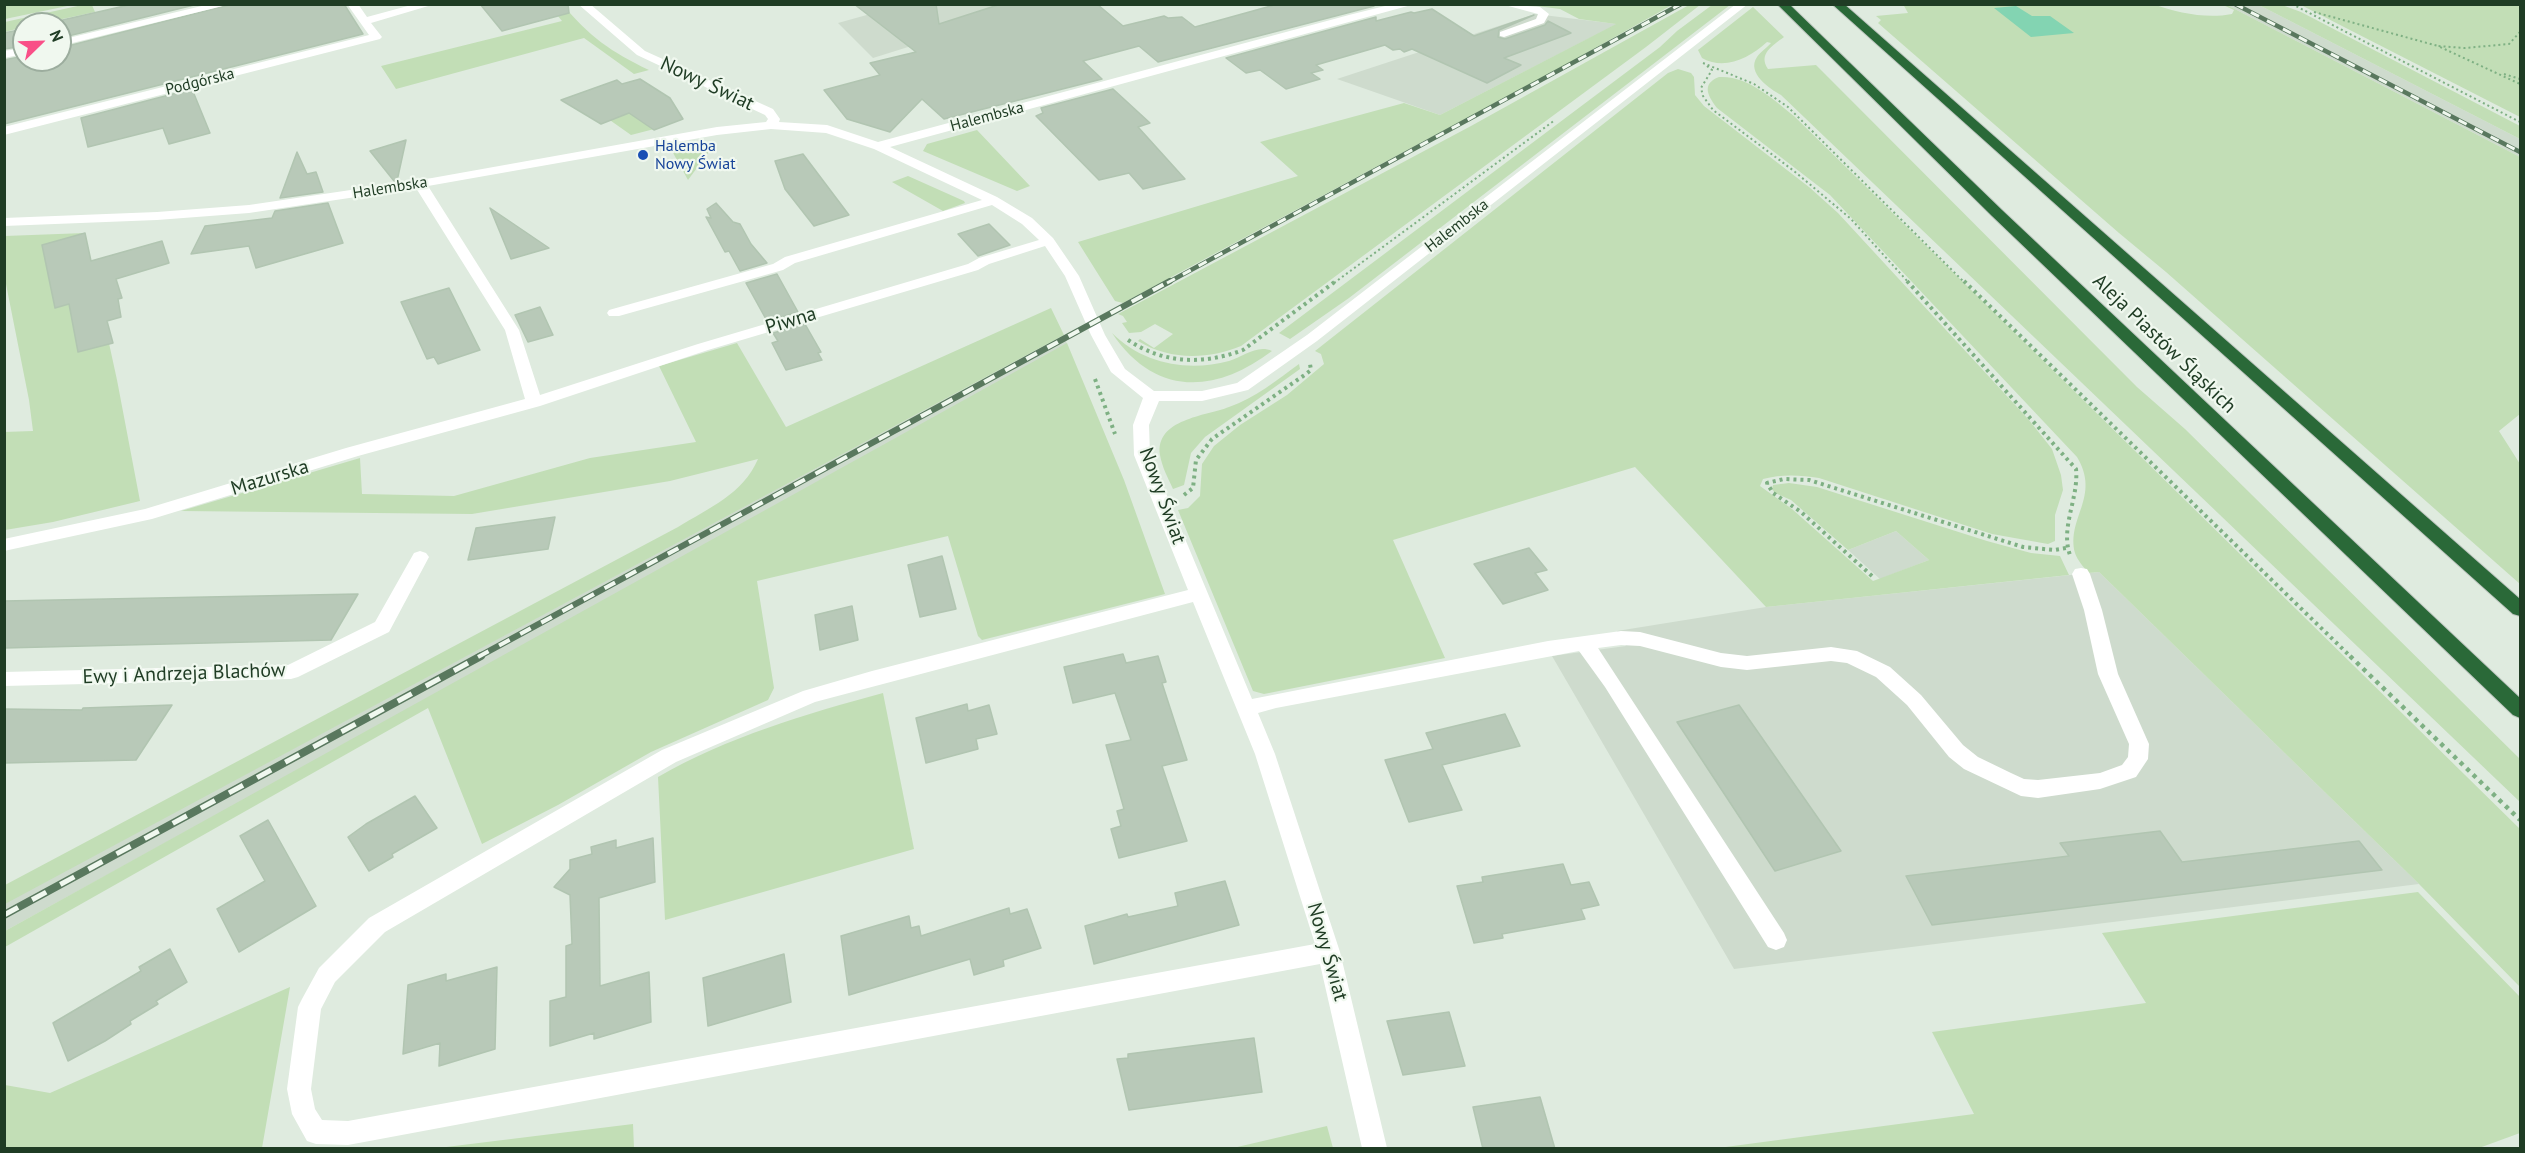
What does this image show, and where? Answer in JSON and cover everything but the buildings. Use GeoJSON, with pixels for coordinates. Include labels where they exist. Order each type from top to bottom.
{"type":"FeatureCollection","features":[{"type":"Feature","properties":{"kind":"highway","name":"Aleja Piastów Śląskich"},"geometry":{"type":"LineString","coordinates":[[1782,4],[1997,213],[2520,710]]}},
{"type":"Feature","properties":{"kind":"highway","name":"Aleja Piastów Śląskich"},"geometry":{"type":"LineString","coordinates":[[1837,4],[2520,609]]}},
{"type":"Feature","properties":{"kind":"street"},"geometry":{"type":"LineString","coordinates":[[72,40],[226,4]]}},
{"type":"Feature","properties":{"kind":"street","name":"Podgórska"},"geometry":{"type":"LineString","coordinates":[[4,131],[376,37],[352,4]]}},
{"type":"Feature","properties":{"kind":"street"},"geometry":{"type":"LineString","coordinates":[[364,21],[430,4]]}},
{"type":"Feature","properties":{"kind":"street","name":"Nowy Świat"},"geometry":{"type":"LineString","coordinates":[[583,4],[641,53],[769,112],[774,119],[771,125],[827,129],[878,146],[992,200],[1028,221],[1048,241],[1072,276],[1098,335],[1119,372],[1150,396],[1151,401],[1141,425],[1142,455],[1264,754],[1329,952],[1375,1149]]}},
{"type":"Feature","properties":{"kind":"street","name":"Halembska"},"geometry":{"type":"LineString","coordinates":[[878,146],[1353,17],[1410,4]]}},
{"type":"Feature","properties":{"kind":"street"},"geometry":{"type":"LineString","coordinates":[[1504,34],[1540,21],[1544,14],[1540,10],[1506,4]]}},
{"type":"Feature","properties":{"kind":"street","name":"Halembska"},"geometry":{"type":"LineString","coordinates":[[1150,396],[1202,396],[1242,387],[1312,338],[1743,4]]}},
{"type":"Feature","properties":{"kind":"street","name":"Halembska"},"geometry":{"type":"LineString","coordinates":[[4,222],[210,213],[420,184],[717,130],[771,125]]}},
{"type":"Feature","properties":{"kind":"street"},"geometry":{"type":"LineString","coordinates":[[420,184],[512,330],[534,402]]}},
{"type":"Feature","properties":{"kind":"street"},"geometry":{"type":"LineString","coordinates":[[614,313],[778,267],[790,261],[980,206],[992,200]]}},
{"type":"Feature","properties":{"kind":"street","name":"Piwna"},"geometry":{"type":"LineString","coordinates":[[534,402],[703,347],[973,267],[984,261],[1048,241]]}},
{"type":"Feature","properties":{"kind":"street","name":"Mazurska"},"geometry":{"type":"LineString","coordinates":[[4,544],[146,516],[352,452],[534,402]]}},
{"type":"Feature","properties":{"kind":"street","name":"Ewy i Andrzeja Blachów"},"geometry":{"type":"LineString","coordinates":[[4,680],[291,672],[382,627],[420,557]]}},
{"type":"Feature","properties":{"kind":"street"},"geometry":{"type":"LineString","coordinates":[[1246,708],[1298,695],[1621,638],[1640,639],[1721,660],[1747,663],[1831,654],[1850,657],[1883,672],[1898,684],[1956,751],[1987,771],[2021,787],[2038,789],[2100,781],[2129,771],[2138,759],[2139,744],[2108,674],[2081,573]]}},
{"type":"Feature","properties":{"kind":"street"},"geometry":{"type":"LineString","coordinates":[[1198,594],[872,678],[810,696],[770,712],[669,756],[377,925],[352,947],[327,975],[310,1007],[299,1089],[304,1114],[316,1132],[348,1133],[1329,952]]}},
{"type":"Feature","properties":{"kind":"street"},"geometry":{"type":"LineString","coordinates":[[1584,643],[1612,682],[1776,940]]}},
{"type":"Feature","properties":{"kind":"path"},"geometry":{"type":"LineString","coordinates":[[2292,4],[2520,122]]}},
{"type":"Feature","properties":{"kind":"path"},"geometry":{"type":"LineString","coordinates":[[2302,9],[2438,46],[2520,84]]}},
{"type":"Feature","properties":{"kind":"path"},"geometry":{"type":"LineString","coordinates":[[2438,46],[2464,48],[2509,44],[2520,32]]}},
{"type":"Feature","properties":{"kind":"path"},"geometry":{"type":"LineString","coordinates":[[1678,56],[1746,79],[1776,97],[1799,116],[2021,339],[2520,820]]}},
{"type":"Feature","properties":{"kind":"path"},"geometry":{"type":"LineString","coordinates":[[1703,63],[1712,70],[1701,88],[1703,96],[1713,110],[1794,171],[1851,219],[2076,469],[2078,480],[2075,500],[2067,522],[2066,548],[2081,573]]}},
{"type":"Feature","properties":{"kind":"path"},"geometry":{"type":"LineString","coordinates":[[2482,67],[2520,80]]}},
{"type":"Feature","properties":{"kind":"path"},"geometry":{"type":"LineString","coordinates":[[1122,333],[1143,350],[1178,360],[1221,358],[1243,350],[1559,117]]}},
{"type":"Feature","properties":{"kind":"path"},"geometry":{"type":"LineString","coordinates":[[1175,497],[1184,495],[1193,488],[1194,466],[1198,456],[1209,443],[1219,433],[1272,399],[1311,370],[1310,364],[1304,360]]}},
{"type":"Feature","properties":{"kind":"path"},"geometry":{"type":"LineString","coordinates":[[1093,375],[1118,439]]}},
{"type":"Feature","properties":{"kind":"path"},"geometry":{"type":"LineString","coordinates":[[1872,576],[1794,507],[1775,495],[1768,488],[1767,483],[1784,479],[1809,480],[2023,547],[2054,550],[2066,548]]}},
{"type":"Feature","properties":{"kind":"shaded area"},"geometry":{"type":"Polygon","coordinates":[[[5,4],[72,4],[38,12],[12,12],[12,18],[5,19],[5,4]]]}},
{"type":"Feature","properties":{"kind":"shaded area"},"geometry":{"type":"Polygon","coordinates":[[[562,4],[602,43],[649,70],[634,74],[584,38],[396,89],[381,66],[562,21],[549,5],[562,4]]]}},
{"type":"Feature","properties":{"kind":"shaded area"},"geometry":{"type":"Polygon","coordinates":[[[1903,4],[2153,4],[2172,10],[2212,16],[2232,14],[2234,10],[2223,5],[2227,5],[2520,157],[2520,414],[2499,431],[2520,464],[2520,584],[2166,272],[1878,23],[1881,20],[1876,16],[1908,13],[1903,4]]]}},
{"type":"Feature","properties":{"kind":"shaded area"},"geometry":{"type":"Polygon","coordinates":[[[92,5],[95,12],[72,17],[72,12],[50,12],[92,5]]]}},
{"type":"Feature","properties":{"kind":"shaded area"},"geometry":{"type":"Polygon","coordinates":[[[874,5],[1042,5],[873,58],[838,23],[881,11],[874,5]]]}},
{"type":"Feature","properties":{"kind":"shaded area"},"geometry":{"type":"Polygon","coordinates":[[[1529,5],[1672,5],[1123,303],[1115,301],[1078,242],[1298,176],[1260,142],[1404,103],[1440,115],[1616,24],[1579,19],[1560,9],[1529,5]]]}},
{"type":"Feature","properties":{"kind":"shaded area"},"geometry":{"type":"Polygon","coordinates":[[[1689,5],[1700,5],[1241,346],[1202,356],[1175,355],[1162,352],[1138,341],[1140,339],[1154,348],[1173,334],[1155,324],[1141,332],[1129,333],[1122,323],[1127,322],[1123,316],[1118,314],[1471,126],[1689,5]]]}},
{"type":"Feature","properties":{"kind":"shaded area"},"geometry":{"type":"Polygon","coordinates":[[[1712,5],[1730,5],[1349,298],[1290,339],[1279,333],[1660,47],[1712,5]]]}},
{"type":"Feature","properties":{"kind":"shaded area"},"geometry":{"type":"Polygon","coordinates":[[[2227,5],[2259,5],[2520,139],[2520,157],[2227,5]]]}},
{"type":"Feature","properties":{"kind":"shaded area"},"geometry":{"type":"Polygon","coordinates":[[[2259,5],[2282,5],[2301,12],[2520,126],[2520,139],[2259,5]]]}},
{"type":"Feature","properties":{"kind":"shaded area"},"geometry":{"type":"Polygon","coordinates":[[[2301,5],[2520,5],[2520,117],[2301,5]]]}},
{"type":"Feature","properties":{"kind":"shaded area"},"geometry":{"type":"Polygon","coordinates":[[[2016,6],[2032,16],[2050,16],[2074,33],[2031,37],[1994,8],[2016,6]]]}},
{"type":"Feature","properties":{"kind":"shaded area"},"geometry":{"type":"Polygon","coordinates":[[[1753,7],[1784,37],[1771,47],[1766,55],[1765,64],[1768,69],[1816,65],[2137,387],[2185,429],[2520,759],[2520,802],[1781,95],[1761,80],[1754,63],[1758,55],[1771,43],[1767,42],[1745,58],[1728,63],[1711,62],[1702,58],[1698,50],[1753,7]]]}},
{"type":"Feature","properties":{"kind":"shaded area"},"geometry":{"type":"Polygon","coordinates":[[[1535,14],[1617,24],[1440,115],[1337,79],[1535,14]]]}},
{"type":"Feature","properties":{"kind":"shaded area"},"geometry":{"type":"Polygon","coordinates":[[[12,20],[12,30],[5,32],[5,22],[12,20]]]}},
{"type":"Feature","properties":{"kind":"shaded area"},"geometry":{"type":"Polygon","coordinates":[[[1678,69],[1691,73],[1694,77],[1695,95],[1704,106],[1809,187],[1838,213],[2029,420],[2052,449],[2061,475],[2063,490],[2055,515],[2055,541],[2048,544],[1992,534],[1819,478],[1777,476],[1763,479],[1760,486],[1792,509],[1873,581],[1929,560],[1896,531],[1848,550],[1791,500],[1775,493],[1772,489],[1773,485],[1789,483],[1817,487],[1987,541],[2031,553],[2060,556],[2069,575],[1766,607],[1635,467],[1393,540],[1445,658],[1264,694],[1253,691],[1178,510],[1188,508],[1200,496],[1202,464],[1214,446],[1240,425],[1287,395],[1324,364],[1321,354],[1315,351],[1668,73],[1678,69]]]}},
{"type":"Feature","properties":{"kind":"shaded area"},"geometry":{"type":"Polygon","coordinates":[[[1719,77],[1740,80],[1759,89],[1794,116],[2520,829],[2520,987],[2419,884],[2099,572],[2088,573],[2076,556],[2073,540],[2086,484],[2077,457],[1830,195],[1717,108],[1709,95],[1708,87],[1713,80],[1719,77]]]}},
{"type":"Feature","properties":{"kind":"shaded area"},"geometry":{"type":"Polygon","coordinates":[[[580,99],[652,119],[662,127],[631,135],[580,99]]]}},
{"type":"Feature","properties":{"kind":"shaded area"},"geometry":{"type":"Polygon","coordinates":[[[977,130],[1030,186],[1017,191],[923,151],[927,144],[977,130]]]}},
{"type":"Feature","properties":{"kind":"shaded area"},"geometry":{"type":"Polygon","coordinates":[[[706,144],[708,153],[688,180],[672,151],[706,144]]]}},
{"type":"Feature","properties":{"kind":"shaded area"},"geometry":{"type":"Polygon","coordinates":[[[908,176],[965,203],[943,211],[892,182],[908,176]]]}},
{"type":"Feature","properties":{"kind":"shaded area"},"geometry":{"type":"Polygon","coordinates":[[[85,233],[140,501],[53,522],[5,530],[4,432],[33,431],[5,279],[5,236],[85,233]]]}},
{"type":"Feature","properties":{"kind":"shaded area"},"geometry":{"type":"Polygon","coordinates":[[[1051,308],[1064,335],[5,904],[5,885],[678,527],[734,491],[744,482],[758,459],[670,481],[472,514],[181,511],[360,458],[362,494],[454,496],[590,458],[696,442],[659,366],[737,343],[786,427],[1051,308]]]}},
{"type":"Feature","properties":{"kind":"shaded area"},"geometry":{"type":"Polygon","coordinates":[[[1112,333],[1124,344],[1138,352],[1167,363],[1182,365],[1213,364],[1229,361],[1255,350],[1272,351],[1251,365],[1229,375],[1208,381],[1187,382],[1166,378],[1147,369],[1129,354],[1112,333]]]}},
{"type":"Feature","properties":{"kind":"shaded area"},"geometry":{"type":"Polygon","coordinates":[[[1064,335],[1068,347],[5,931],[5,903],[1064,335]]]}},
{"type":"Feature","properties":{"kind":"shaded area"},"geometry":{"type":"Polygon","coordinates":[[[1067,343],[1124,480],[1165,594],[982,640],[978,636],[948,536],[757,581],[774,688],[768,700],[651,752],[558,805],[482,844],[428,708],[5,947],[5,931],[1067,343]]]}},
{"type":"Feature","properties":{"kind":"shaded area"},"geometry":{"type":"Polygon","coordinates":[[[1299,364],[1300,369],[1205,437],[1191,453],[1184,485],[1173,489],[1160,455],[1161,443],[1165,434],[1184,421],[1248,399],[1299,364]]]}},
{"type":"Feature","properties":{"kind":"shaded area"},"geometry":{"type":"Polygon","coordinates":[[[1896,531],[1929,560],[1880,579],[1848,550],[1896,531]]]}},
{"type":"Feature","properties":{"kind":"shaded area"},"geometry":{"type":"Polygon","coordinates":[[[2099,572],[2419,884],[1734,969],[1552,656],[1626,646],[1617,631],[1766,607],[2099,572]]]}},
{"type":"Feature","properties":{"kind":"shaded area"},"geometry":{"type":"Polygon","coordinates":[[[883,693],[914,849],[665,920],[658,777],[739,738],[796,718],[883,693]]]}},
{"type":"Feature","properties":{"kind":"shaded area"},"geometry":{"type":"Polygon","coordinates":[[[2418,892],[2520,997],[2520,1133],[2479,1148],[1718,1148],[1974,1114],[1932,1032],[2146,1003],[2102,933],[2418,892]]]}},
{"type":"Feature","properties":{"kind":"shaded area"},"geometry":{"type":"Polygon","coordinates":[[[290,987],[262,1148],[5,1148],[5,1085],[50,1093],[290,987]]]}},
{"type":"Feature","properties":{"kind":"shaded area"},"geometry":{"type":"Polygon","coordinates":[[[633,1124],[634,1148],[438,1148],[633,1124]]]}},
{"type":"Feature","properties":{"kind":"shaded area"},"geometry":{"type":"Polygon","coordinates":[[[1327,1126],[1333,1148],[1233,1148],[1327,1126]]]}},
{"type":"Feature","properties":{"kind":"railway"},"geometry":{"type":"LineString","coordinates":[[1167,283],[1681,4]]}},
{"type":"Feature","properties":{"kind":"railway"},"geometry":{"type":"LineString","coordinates":[[2235,4],[2520,152]]}},
{"type":"Feature","properties":{"kind":"railway"},"geometry":{"type":"LineString","coordinates":[[478,657],[1170,281]]}},
{"type":"Feature","properties":{"kind":"railway"},"geometry":{"type":"LineString","coordinates":[[4,915],[481,656]]}},
{"type":"Feature","properties":{"kind":"place","name":"Halemba Nowy Świat"},"geometry":{"type":"Point","coordinates":[643,155]}}]}
